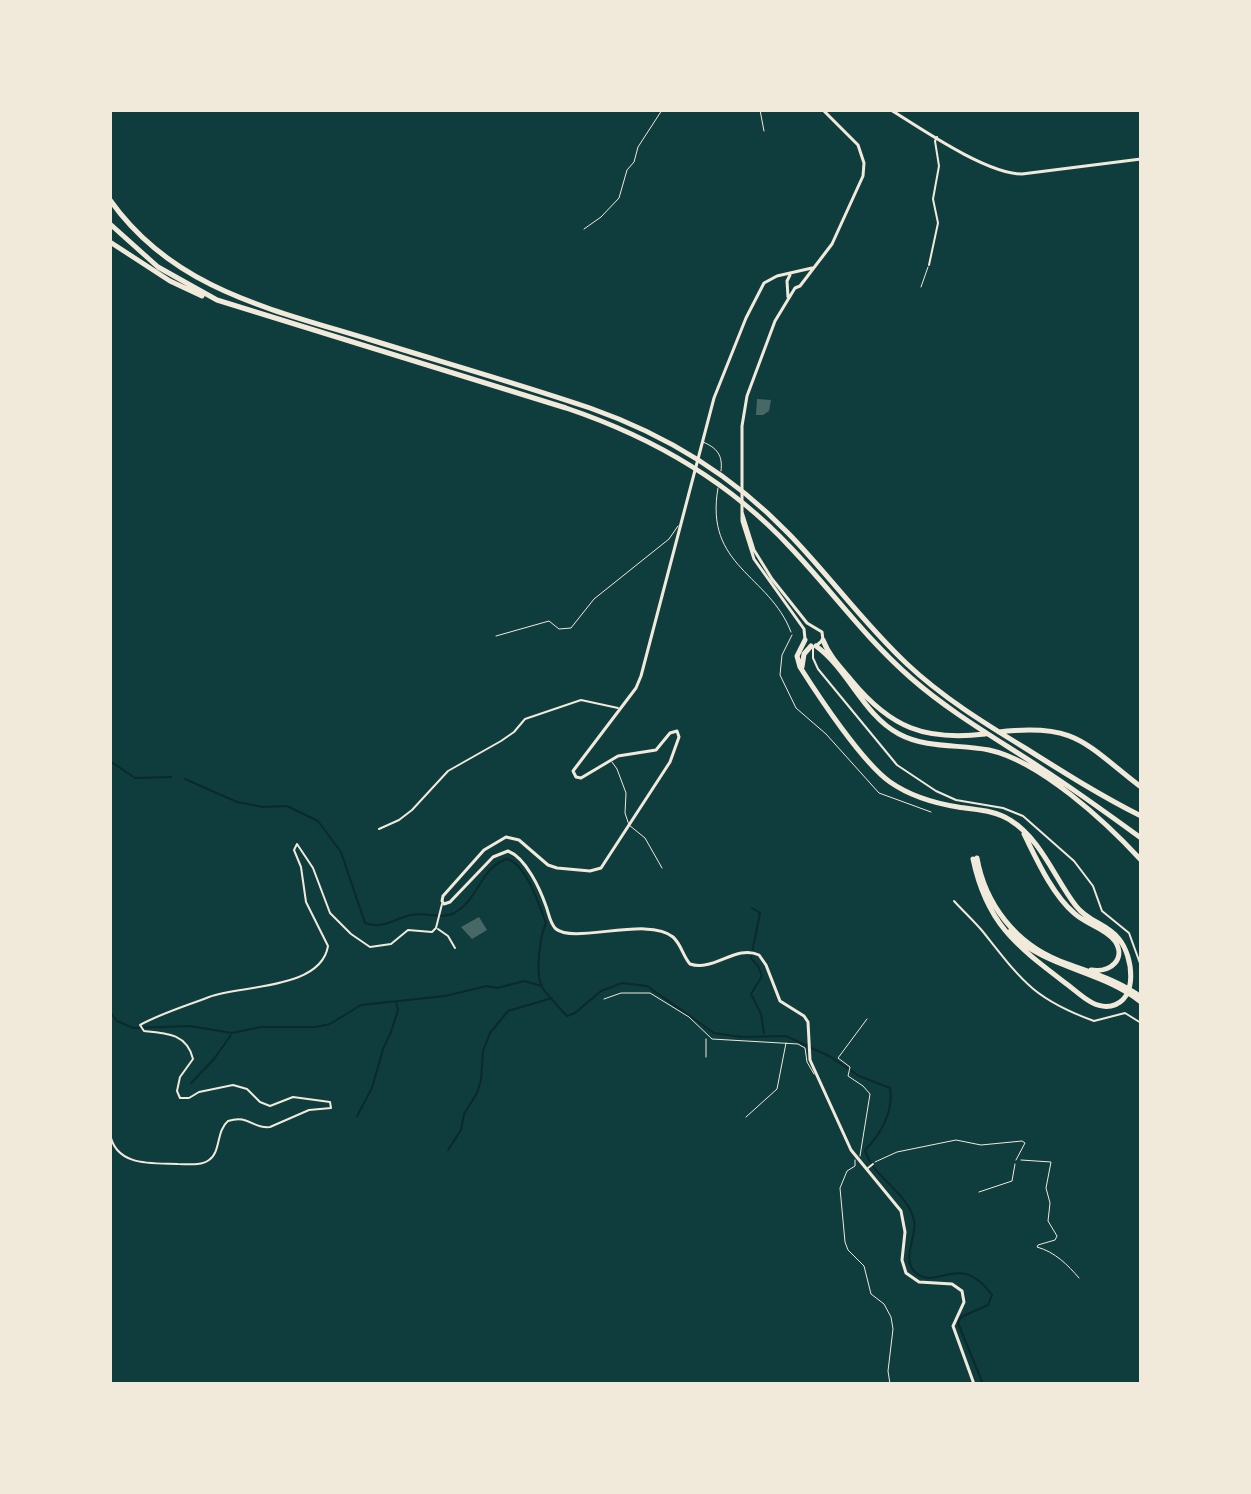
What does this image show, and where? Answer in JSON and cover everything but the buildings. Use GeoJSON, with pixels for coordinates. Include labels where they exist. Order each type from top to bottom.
{"type":"FeatureCollection","features":[{"type":"Feature","properties":{"kind":"highway"},"geometry":{"type":"LineString","coordinates":[[110,200],[138,235],[166,259],[195,278],[235,297],[567,400],[638,427],[706,465],[778,523],[898,655],[933,687],[1083,785],[1141,816]]}},
{"type":"Feature","properties":{"kind":"highway"},"geometry":{"type":"LineString","coordinates":[[110,224],[158,267],[217,300]]}},
{"type":"Feature","properties":{"kind":"highway"},"geometry":{"type":"LineString","coordinates":[[110,242],[181,287],[566,408],[635,434],[682,459],[716,482],[781,537],[894,663],[924,689],[1141,838]]}},
{"type":"Feature","properties":{"kind":"highway"},"geometry":{"type":"LineString","coordinates":[[805,640],[797,656],[803,672],[864,756],[889,781],[912,795],[936,803],[995,813],[1020,828],[1034,842],[1081,912],[1120,939],[1131,974],[1129,991],[1115,1005],[1091,1003],[1018,946],[981,889],[975,858],[987,892],[1008,925],[1035,948],[1119,985],[1139,998]]}},
{"type":"Feature","properties":{"kind":"highway"},"geometry":{"type":"LineString","coordinates":[[823,640],[834,659],[863,694],[905,727],[939,737],[1023,730],[1063,732],[1081,740],[1141,787]]}},
{"type":"Feature","properties":{"kind":"highway"},"geometry":{"type":"LineString","coordinates":[[803,672],[804,654],[814,646],[874,714],[894,731],[921,742],[990,750],[1017,760],[1089,808],[1141,860]]}},
{"type":"Feature","properties":{"kind":"highway"},"geometry":{"type":"LineString","coordinates":[[1020,828],[1067,906],[1116,943],[1118,955],[1111,968],[1096,971],[1071,965]]}},
{"type":"Feature","properties":{"kind":"highway"},"geometry":{"type":"LineString","coordinates":[[998,919],[1036,954],[1119,985]]}},
{"type":"Feature","properties":{"kind":"main road"},"geometry":{"type":"LineString","coordinates":[[742,512],[751,543],[762,564],[803,619],[822,632],[823,640],[814,646],[805,640],[806,632],[754,559],[743,531],[742,512],[742,421],[747,396],[773,326],[795,288],[800,286],[832,244],[858,192],[864,169],[861,151],[854,140],[823,110]]}},
{"type":"Feature","properties":{"kind":"main road"},"geometry":{"type":"LineString","coordinates":[[891,110],[993,169],[1012,174],[1141,159]]}},
{"type":"Feature","properties":{"kind":"main road"},"geometry":{"type":"LineString","coordinates":[[812,268],[774,277],[764,283],[756,294],[714,398],[641,676],[574,769],[574,775],[583,777],[626,754],[656,750],[672,732],[678,733],[670,762],[605,865],[590,871],[552,867],[519,840],[509,837],[484,850],[443,896],[442,903],[450,902],[493,857],[508,851],[517,855],[537,886],[554,926],[564,933],[621,930],[666,933],[675,939],[690,964],[699,966],[751,952],[766,965],[780,1001],[806,1019],[810,1060],[858,1158],[901,1211],[905,1232],[902,1260],[906,1273],[919,1282],[952,1284],[962,1291],[964,1302],[953,1326],[974,1384]]}},
{"type":"Feature","properties":{"kind":"main road"},"geometry":{"type":"LineString","coordinates":[[797,273],[802,280]]}},
{"type":"Feature","properties":{"kind":"main road"},"geometry":{"type":"LineString","coordinates":[[787,300],[790,275]]}},
{"type":"Feature","properties":{"kind":"main road"},"geometry":{"type":"LineString","coordinates":[[774,277],[795,288]]}},
{"type":"Feature","properties":{"kind":"main road"},"geometry":{"type":"LineString","coordinates":[[806,632],[814,627]]}},
{"type":"Feature","properties":{"kind":"street"},"geometry":{"type":"LineString","coordinates":[[929,265],[938,223],[933,199],[938,175],[937,137]]}},
{"type":"Feature","properties":{"kind":"street"},"geometry":{"type":"LineString","coordinates":[[814,646],[813,658],[818,669],[893,762],[923,783],[956,800],[1003,808],[1023,816],[1085,874],[1102,911],[1129,933],[1141,966]]}},
{"type":"Feature","properties":{"kind":"street"},"geometry":{"type":"LineString","coordinates":[[379,829],[399,820],[448,771],[501,741],[525,719],[581,700],[619,709]]}},
{"type":"Feature","properties":{"kind":"street"},"geometry":{"type":"LineString","coordinates":[[110,1134],[113,1145],[120,1153],[141,1163],[195,1164],[208,1161],[213,1156],[219,1133],[228,1121],[243,1118],[263,1128],[309,1110],[331,1108],[330,1102],[305,1097],[286,1098],[270,1106],[264,1105],[247,1089],[233,1085],[180,1098],[177,1091],[180,1077],[192,1065],[191,1049],[175,1035],[144,1031],[140,1025],[175,1008],[191,1006],[224,993],[273,985],[319,965],[328,946],[303,894],[301,867],[294,850],[297,844],[313,868],[330,913],[351,934],[370,947],[391,944],[408,930],[432,932],[442,903]]}},
{"type":"Feature","properties":{"kind":"street"},"geometry":{"type":"LineString","coordinates":[[954,901],[983,931],[1020,979],[1047,999],[1094,1021],[1122,1013],[1141,1023]]}},
{"type":"Feature","properties":{"kind":"street"},"geometry":{"type":"LineString","coordinates":[[436,927],[448,936],[455,948]]}},
{"type":"Feature","properties":{"kind":"street"},"geometry":{"type":"LineString","coordinates":[[868,1168],[873,1164]]}},
{"type":"Feature","properties":{"kind":"lane"},"geometry":{"type":"LineString","coordinates":[[760,110],[764,131]]}},
{"type":"Feature","properties":{"kind":"lane"},"geometry":{"type":"LineString","coordinates":[[921,287],[929,265]]}},
{"type":"Feature","properties":{"kind":"lane"},"geometry":{"type":"LineString","coordinates":[[702,442],[719,451],[722,458],[715,504],[717,529],[733,557],[773,604],[791,632]]}},
{"type":"Feature","properties":{"kind":"lane"},"geometry":{"type":"LineString","coordinates":[[496,636],[549,621],[559,629],[571,628],[594,599],[650,555],[680,525]]}},
{"type":"Feature","properties":{"kind":"lane"},"geometry":{"type":"LineString","coordinates":[[610,760],[626,793],[625,813],[629,825],[645,838],[662,868]]}},
{"type":"Feature","properties":{"kind":"lane"},"geometry":{"type":"LineString","coordinates":[[604,999],[621,993],[650,993],[689,1017],[708,1037],[725,1041],[786,1042],[805,1048],[812,1074],[816,1073]]}},
{"type":"Feature","properties":{"kind":"lane"},"geometry":{"type":"LineString","coordinates":[[867,1019],[838,1056],[850,1071],[848,1076],[870,1094],[864,1142],[855,1166],[847,1171],[840,1188],[848,1250],[864,1266],[871,1294],[880,1299],[891,1317],[890,1384]]}},
{"type":"Feature","properties":{"kind":"lane"},"geometry":{"type":"LineString","coordinates":[[706,1057],[705,1040],[708,1037]]}},
{"type":"Feature","properties":{"kind":"lane"},"geometry":{"type":"LineString","coordinates":[[746,1117],[777,1089],[786,1042]]}},
{"type":"Feature","properties":{"kind":"lane"},"geometry":{"type":"LineString","coordinates":[[873,1164],[897,1152],[956,1140],[981,1145],[1022,1141],[1025,1148],[1016,1160]]}},
{"type":"Feature","properties":{"kind":"path"},"geometry":{"type":"LineString","coordinates":[[584,229],[619,198],[638,147],[662,110]]}},
{"type":"Feature","properties":{"kind":"path"},"geometry":{"type":"LineString","coordinates":[[791,632],[792,639],[782,655],[780,675],[796,708],[826,734],[879,793],[931,812]]}},
{"type":"Feature","properties":{"kind":"path"},"geometry":{"type":"LineString","coordinates":[[979,1192],[1012,1181],[1016,1160],[1051,1162],[1046,1188],[1050,1203],[1048,1221],[1057,1236],[1055,1240],[1037,1247],[1066,1263],[1079,1278]]}},
{"type":"Feature","properties":{"kind":"waterway"},"geometry":{"type":"LineString","coordinates":[[110,761],[135,778],[171,777]]}},
{"type":"Feature","properties":{"kind":"waterway"},"geometry":{"type":"LineString","coordinates":[[185,779],[237,802],[263,807],[287,806],[318,821],[341,852],[365,923],[371,925],[386,924],[413,914],[450,915],[464,906],[498,863],[507,859],[514,862],[531,886],[546,923],[539,955],[542,987],[567,1016],[601,991],[622,983],[647,986],[714,1033],[742,1037],[786,1036],[829,1056],[859,1076],[890,1088],[890,1105],[885,1122],[865,1150],[875,1169],[898,1192],[910,1210],[915,1226],[909,1254],[911,1267],[916,1273],[933,1278],[960,1273],[969,1275],[992,1295],[988,1305],[961,1317],[958,1323],[983,1384]]}},
{"type":"Feature","properties":{"kind":"waterway"},"geometry":{"type":"LineString","coordinates":[[752,908],[760,913],[751,958],[762,976],[751,994],[761,1014],[764,1033]]}},
{"type":"Feature","properties":{"kind":"waterway"},"geometry":{"type":"LineString","coordinates":[[110,1012],[117,1021],[133,1028],[190,1026],[232,1033],[261,1027],[330,1024],[361,1005],[445,996],[524,981],[542,986]]}},
{"type":"Feature","properties":{"kind":"waterway"},"geometry":{"type":"LineString","coordinates":[[448,1150],[461,1130],[464,1114],[477,1093],[483,1051],[490,1033],[508,1011],[552,998]]}},
{"type":"Feature","properties":{"kind":"waterway"},"geometry":{"type":"LineString","coordinates":[[357,1116],[372,1088],[398,1010],[396,1002]]}},
{"type":"Feature","properties":{"kind":"waterway"},"geometry":{"type":"LineString","coordinates":[[191,1083],[231,1035]]}}]}
